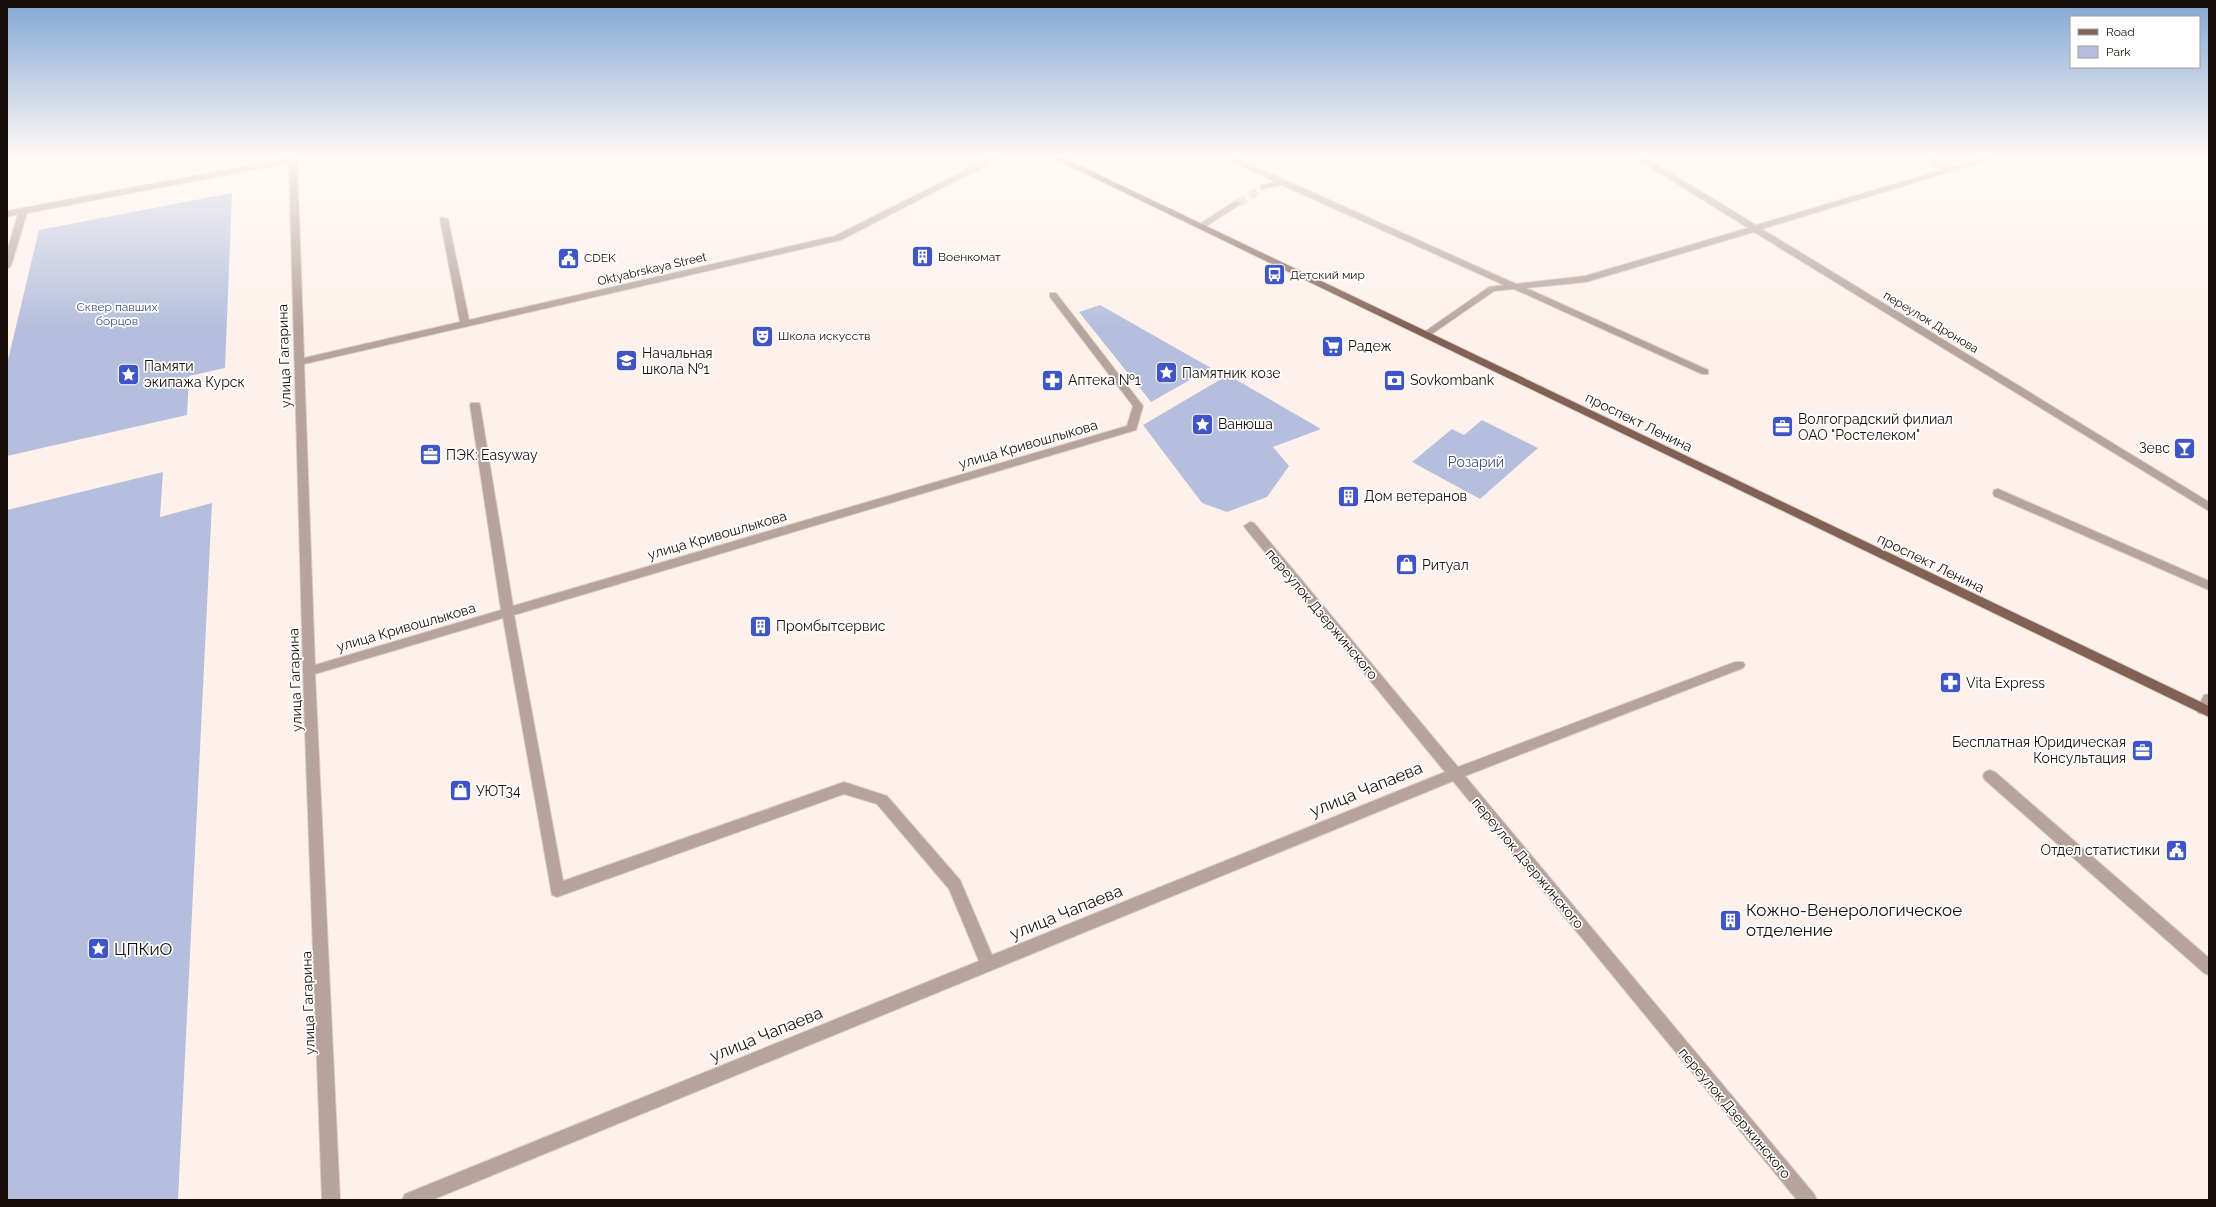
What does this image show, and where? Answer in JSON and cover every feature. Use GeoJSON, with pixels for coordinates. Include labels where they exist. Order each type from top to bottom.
{"type":"FeatureCollection","features":[{"type":"Feature","properties":{"kind":"main road","name":"проспект Ленина"},"geometry":{"type":"LineString","coordinates":[[1172,214],[2207,707]]}},
{"type":"Feature","properties":{"kind":"street"},"geometry":{"type":"LineString","coordinates":[[7,266],[22,214]]}},
{"type":"Feature","properties":{"kind":"street","name":"улица Гагарина"},"geometry":{"type":"LineString","coordinates":[[295,214],[310,671],[331,1200]]}},
{"type":"Feature","properties":{"kind":"street","name":"Oktyabrskaya Street"},"geometry":{"type":"LineString","coordinates":[[299,362],[838,238],[885,214]]}},
{"type":"Feature","properties":{"kind":"street"},"geometry":{"type":"LineString","coordinates":[[1198,227],[1219,214]]}},
{"type":"Feature","properties":{"kind":"street"},"geometry":{"type":"LineString","coordinates":[[1357,214],[1518,286],[1705,372]]}},
{"type":"Feature","properties":{"kind":"street","name":"переулок Дронова"},"geometry":{"type":"LineString","coordinates":[[1732,214],[2209,507]]}},
{"type":"Feature","properties":{"kind":"street"},"geometry":{"type":"LineString","coordinates":[[1426,335],[1492,289],[1586,279],[1799,214]]}},
{"type":"Feature","properties":{"kind":"street"},"geometry":{"type":"LineString","coordinates":[[444,219],[465,324]]}},
{"type":"Feature","properties":{"kind":"street","name":"улица Кривошлыкова"},"geometry":{"type":"LineString","coordinates":[[310,671],[1132,428],[1138,406],[1053,295]]}},
{"type":"Feature","properties":{"kind":"street"},"geometry":{"type":"LineString","coordinates":[[475,405],[508,613],[557,890],[844,788],[882,800],[955,885],[988,964]]}},
{"type":"Feature","properties":{"kind":"street"},"geometry":{"type":"LineString","coordinates":[[1998,493],[2209,586]]}},
{"type":"Feature","properties":{"kind":"street","name":"переулок Дзержинского"},"geometry":{"type":"LineString","coordinates":[[1250,526],[1808,1200]]}},
{"type":"Feature","properties":{"kind":"street","name":"улица Чапаева"},"geometry":{"type":"LineString","coordinates":[[411,1200],[1454,774],[1739,666]]}},
{"type":"Feature","properties":{"kind":"street"},"geometry":{"type":"LineString","coordinates":[[1990,776],[2209,968]]}},
{"type":"Feature","properties":{"kind":"green space","name":"Сквер павших борцов"},"geometry":{"type":"Polygon","coordinates":[[[121,214],[231,214],[225,368],[189,376],[187,415],[7,456],[7,364],[39,230],[121,214]]]}},
{"type":"Feature","properties":{"kind":"green space"},"geometry":{"type":"Polygon","coordinates":[[[1100,305],[1211,368],[1151,402],[1079,312],[1100,305]]]}},
{"type":"Feature","properties":{"kind":"green space"},"geometry":{"type":"Polygon","coordinates":[[[1228,375],[1321,429],[1273,447],[1289,466],[1267,497],[1227,512],[1202,503],[1143,425],[1228,375]]]}},
{"type":"Feature","properties":{"kind":"green space","name":"Розарий"},"geometry":{"type":"Polygon","coordinates":[[[1482,420],[1538,448],[1480,499],[1412,462],[1452,429],[1464,435],[1482,420]]]}},
{"type":"Feature","properties":{"kind":"green space","name":"ЦПКиО"},"geometry":{"type":"Polygon","coordinates":[[[163,472],[160,517],[212,503],[178,1200],[7,1200],[7,510],[163,472]]]}},
{"type":"Feature","properties":{"kind":"place","name":"Военкомат"},"geometry":{"type":"Point","coordinates":[923,257]}},
{"type":"Feature","properties":{"kind":"place","name":"CDEK"},"geometry":{"type":"Point","coordinates":[568,258]}},
{"type":"Feature","properties":{"kind":"place","name":"Детский мир"},"geometry":{"type":"Point","coordinates":[1275,275]}},
{"type":"Feature","properties":{"kind":"place","name":"Школа искусств"},"geometry":{"type":"Point","coordinates":[762,336]}},
{"type":"Feature","properties":{"kind":"place","name":"Радеж"},"geometry":{"type":"Point","coordinates":[1333,346]}},
{"type":"Feature","properties":{"kind":"place","name":"Начальная школа №1"},"geometry":{"type":"Point","coordinates":[627,361]}},
{"type":"Feature","properties":{"kind":"place","name":"Памятник козе"},"geometry":{"type":"Point","coordinates":[1166,373]}},
{"type":"Feature","properties":{"kind":"place","name":"Памяти экипажа Курск"},"geometry":{"type":"Point","coordinates":[128,374]}},
{"type":"Feature","properties":{"kind":"place","name":"Аптека №1"},"geometry":{"type":"Point","coordinates":[1052,380]}},
{"type":"Feature","properties":{"kind":"place","name":"Sovkombank"},"geometry":{"type":"Point","coordinates":[1394,380]}},
{"type":"Feature","properties":{"kind":"place","name":"Ванюша"},"geometry":{"type":"Point","coordinates":[1202,424]}},
{"type":"Feature","properties":{"kind":"place","name":"Волгоградский филиал ОАО \"Ростелеком\""},"geometry":{"type":"Point","coordinates":[1782,427]}},
{"type":"Feature","properties":{"kind":"place","name":"Зевс"},"geometry":{"type":"Point","coordinates":[2185,448]}},
{"type":"Feature","properties":{"kind":"place","name":"ПЭК: Easyway"},"geometry":{"type":"Point","coordinates":[431,455]}},
{"type":"Feature","properties":{"kind":"place","name":"Дом ветеранов"},"geometry":{"type":"Point","coordinates":[1348,496]}},
{"type":"Feature","properties":{"kind":"place","name":"Ритуал"},"geometry":{"type":"Point","coordinates":[1406,565]}},
{"type":"Feature","properties":{"kind":"place","name":"Промбытсервис"},"geometry":{"type":"Point","coordinates":[761,626]}},
{"type":"Feature","properties":{"kind":"place","name":"Vita Express"},"geometry":{"type":"Point","coordinates":[1951,683]}},
{"type":"Feature","properties":{"kind":"place","name":"Бесплатная Юридическая Консультация"},"geometry":{"type":"Point","coordinates":[2142,750]}},
{"type":"Feature","properties":{"kind":"place","name":"УЮТ34"},"geometry":{"type":"Point","coordinates":[460,791]}},
{"type":"Feature","properties":{"kind":"place","name":"Отдел статистики"},"geometry":{"type":"Point","coordinates":[2176,850]}},
{"type":"Feature","properties":{"kind":"place","name":"Кожно-Венерологическое отделение"},"geometry":{"type":"Point","coordinates":[1730,920]}},
{"type":"Feature","properties":{"kind":"place","name":"ЦПКиО"},"geometry":{"type":"Point","coordinates":[99,949]}}]}
